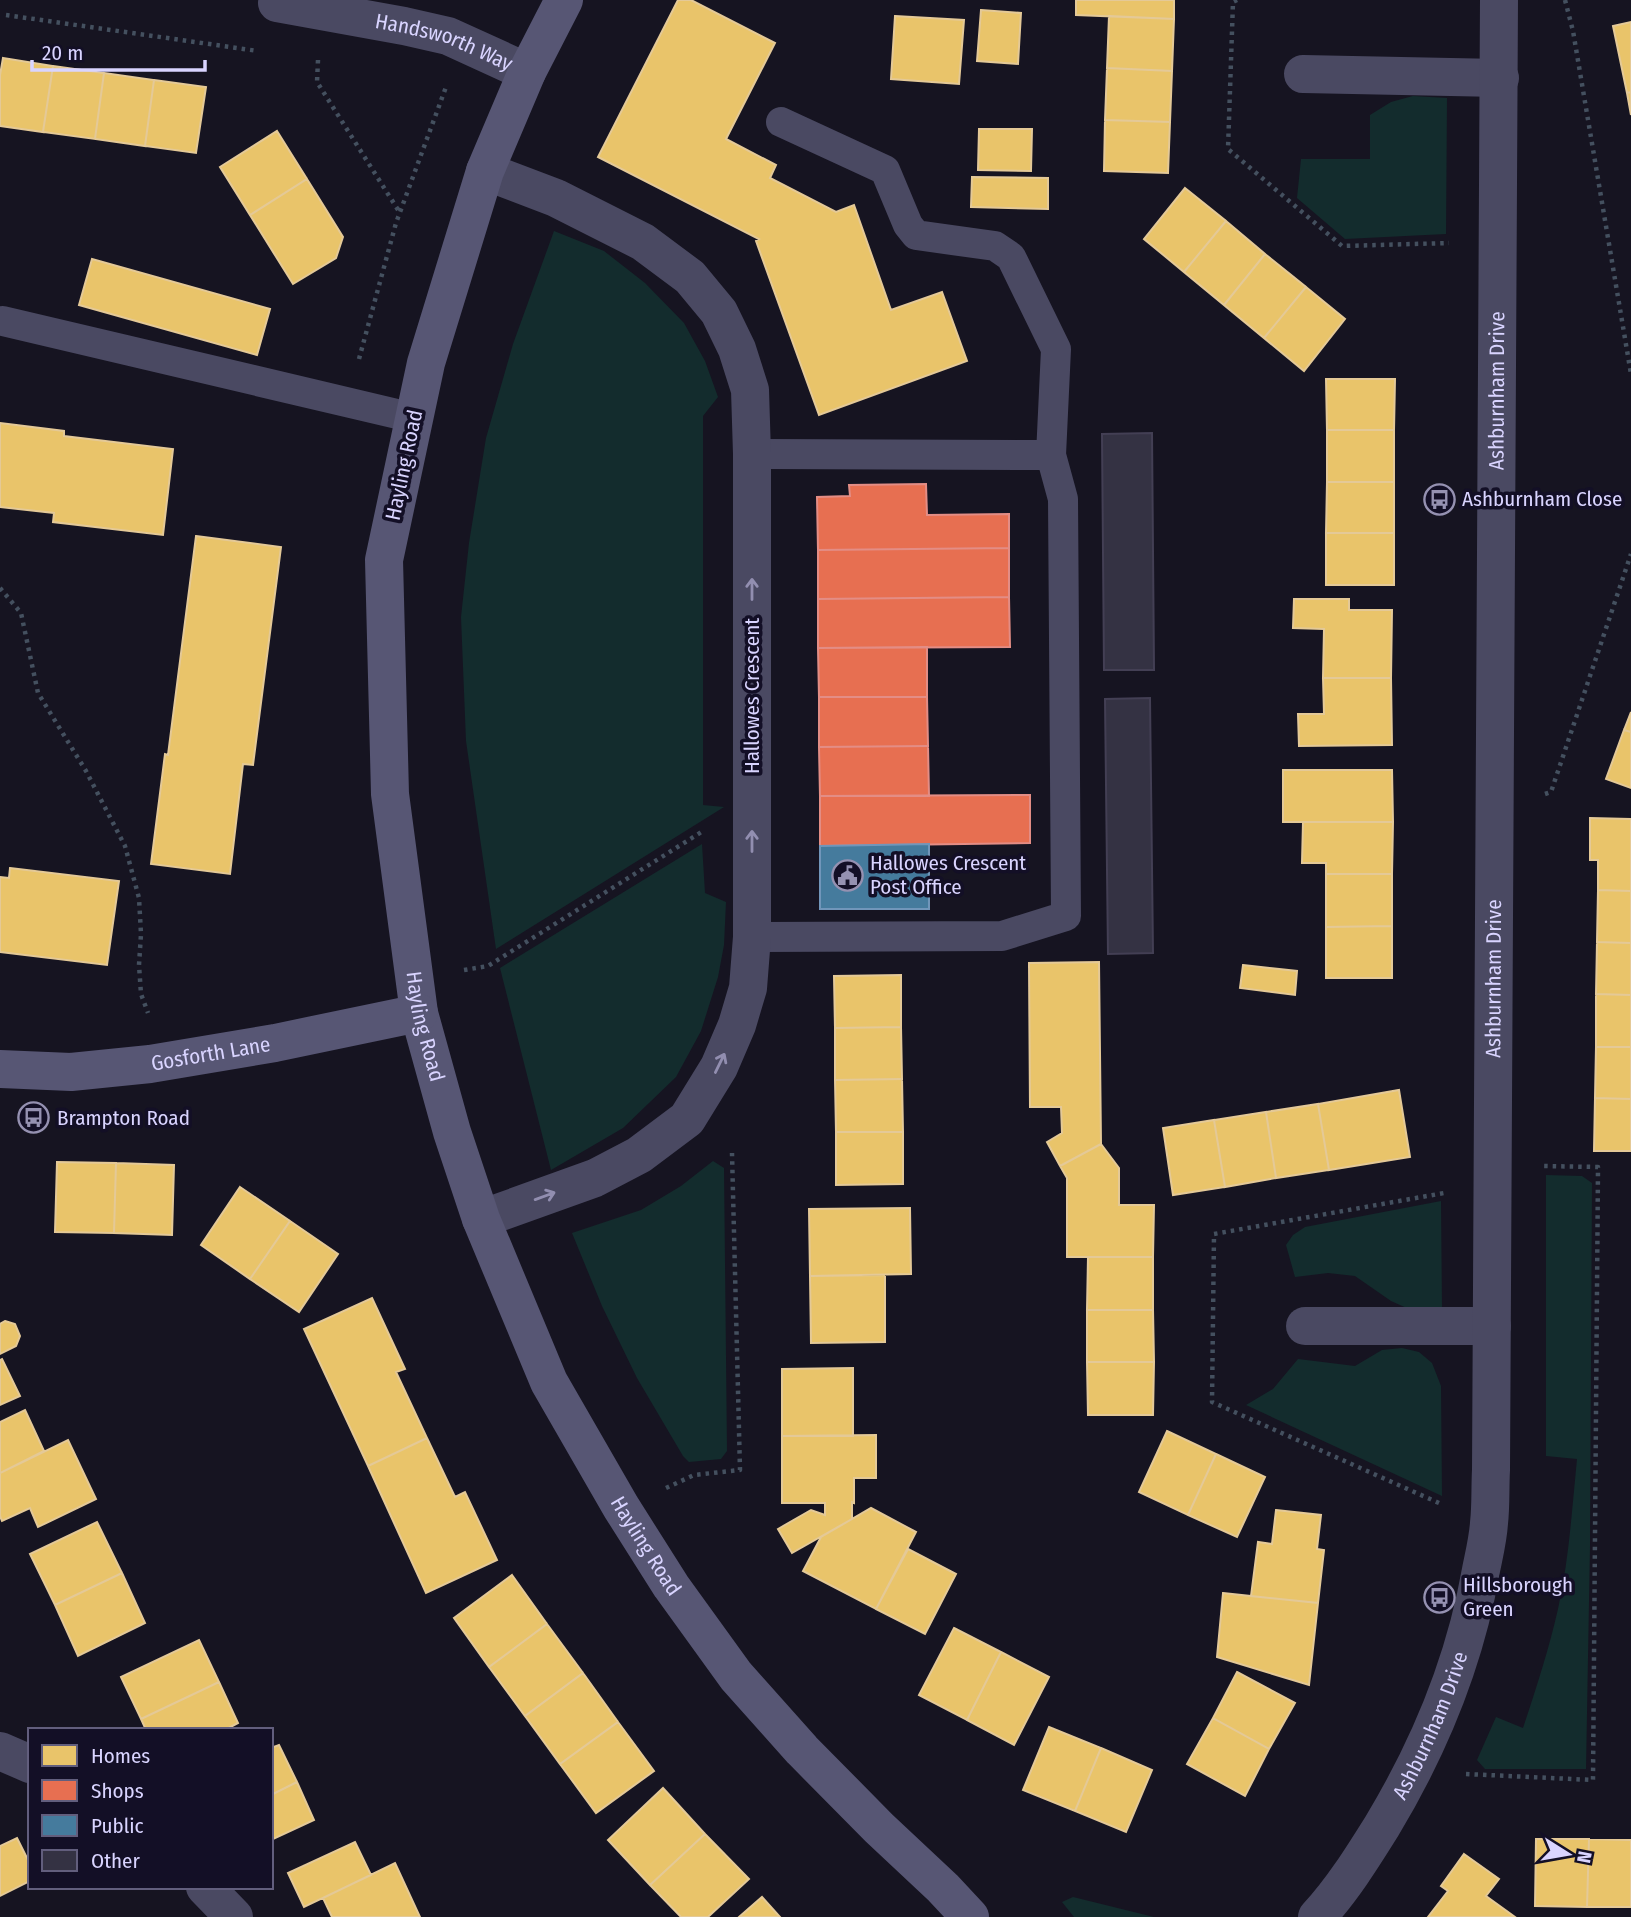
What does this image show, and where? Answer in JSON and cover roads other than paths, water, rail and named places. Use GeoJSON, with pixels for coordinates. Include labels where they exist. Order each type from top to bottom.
{"type":"FeatureCollection","features":[{"type":"Feature","properties":{"kind":"street","name":"Hayling Road"},"geometry":{"type":"LineString","coordinates":[[564,0],[527,72],[485,171],[426,363],[384,560],[390,794],[417,996],[452,1132],[481,1219],[549,1382],[621,1507],[671,1586],[736,1676],[802,1750],[970,1917]]}},
{"type":"Feature","properties":{"kind":"street","name":"Ashburnham Drive"},"geometry":{"type":"LineString","coordinates":[[1317,1917],[1364,1854],[1400,1796],[1420,1756],[1454,1675],[1476,1599],[1489,1525],[1499,0]]}},
{"type":"Feature","properties":{"kind":"street","name":"Handsworth Way"},"geometry":{"type":"LineString","coordinates":[[277,3],[447,36],[527,72]]}},
{"type":"Feature","properties":{"kind":"street"},"geometry":{"type":"LineString","coordinates":[[1303,74],[1500,78]]}},
{"type":"Feature","properties":{"kind":"street","name":"Hallowes Crescent"},"geometry":{"type":"LineString","coordinates":[[481,1219],[595,1178],[639,1155],[687,1119],[719,1067],[737,1025],[748,988],[752,937],[752,454],[750,390],[737,349],[719,312],[690,277],[643,242],[556,198],[485,171]]}},
{"type":"Feature","properties":{"kind":"street","name":"Gosforth Lane"},"geometry":{"type":"LineString","coordinates":[[0,1069],[71,1072],[275,1044],[417,996]]}},
{"type":"Feature","properties":{"kind":"street"},"geometry":{"type":"LineString","coordinates":[[1304,1326],[1492,1326]]}},
{"type":"Feature","properties":{"kind":"street"},"geometry":{"type":"LineString","coordinates":[[0,1751],[28,1763]]}},
{"type":"Feature","properties":{"kind":"street"},"geometry":{"type":"LineString","coordinates":[[207,1889],[234,1917]]}},
{"type":"Feature","properties":{"kind":"lane"},"geometry":{"type":"LineString","coordinates":[[752,937],[1002,936],[1066,916],[1063,499],[1051,455],[1056,349],[1011,257],[995,246],[916,235],[908,225],[885,170],[780,122]]}},
{"type":"Feature","properties":{"kind":"lane"},"geometry":{"type":"LineString","coordinates":[[3,321],[414,418]]}},
{"type":"Feature","properties":{"kind":"lane"},"geometry":{"type":"LineString","coordinates":[[752,454],[1051,455]]}},
{"type":"Feature","properties":{"kind":"place","name":"Ashburnham Close"},"geometry":{"type":"Point","coordinates":[1439,499]}},
{"type":"Feature","properties":{"kind":"place","name":"Hallowes Crescent Post Office"},"geometry":{"type":"Point","coordinates":[847,875]}},
{"type":"Feature","properties":{"kind":"place","name":"Brampton Road"},"geometry":{"type":"Point","coordinates":[34,1118]}},
{"type":"Feature","properties":{"kind":"place","name":"Hillsborough Green"},"geometry":{"type":"Point","coordinates":[1440,1597]}}]}
